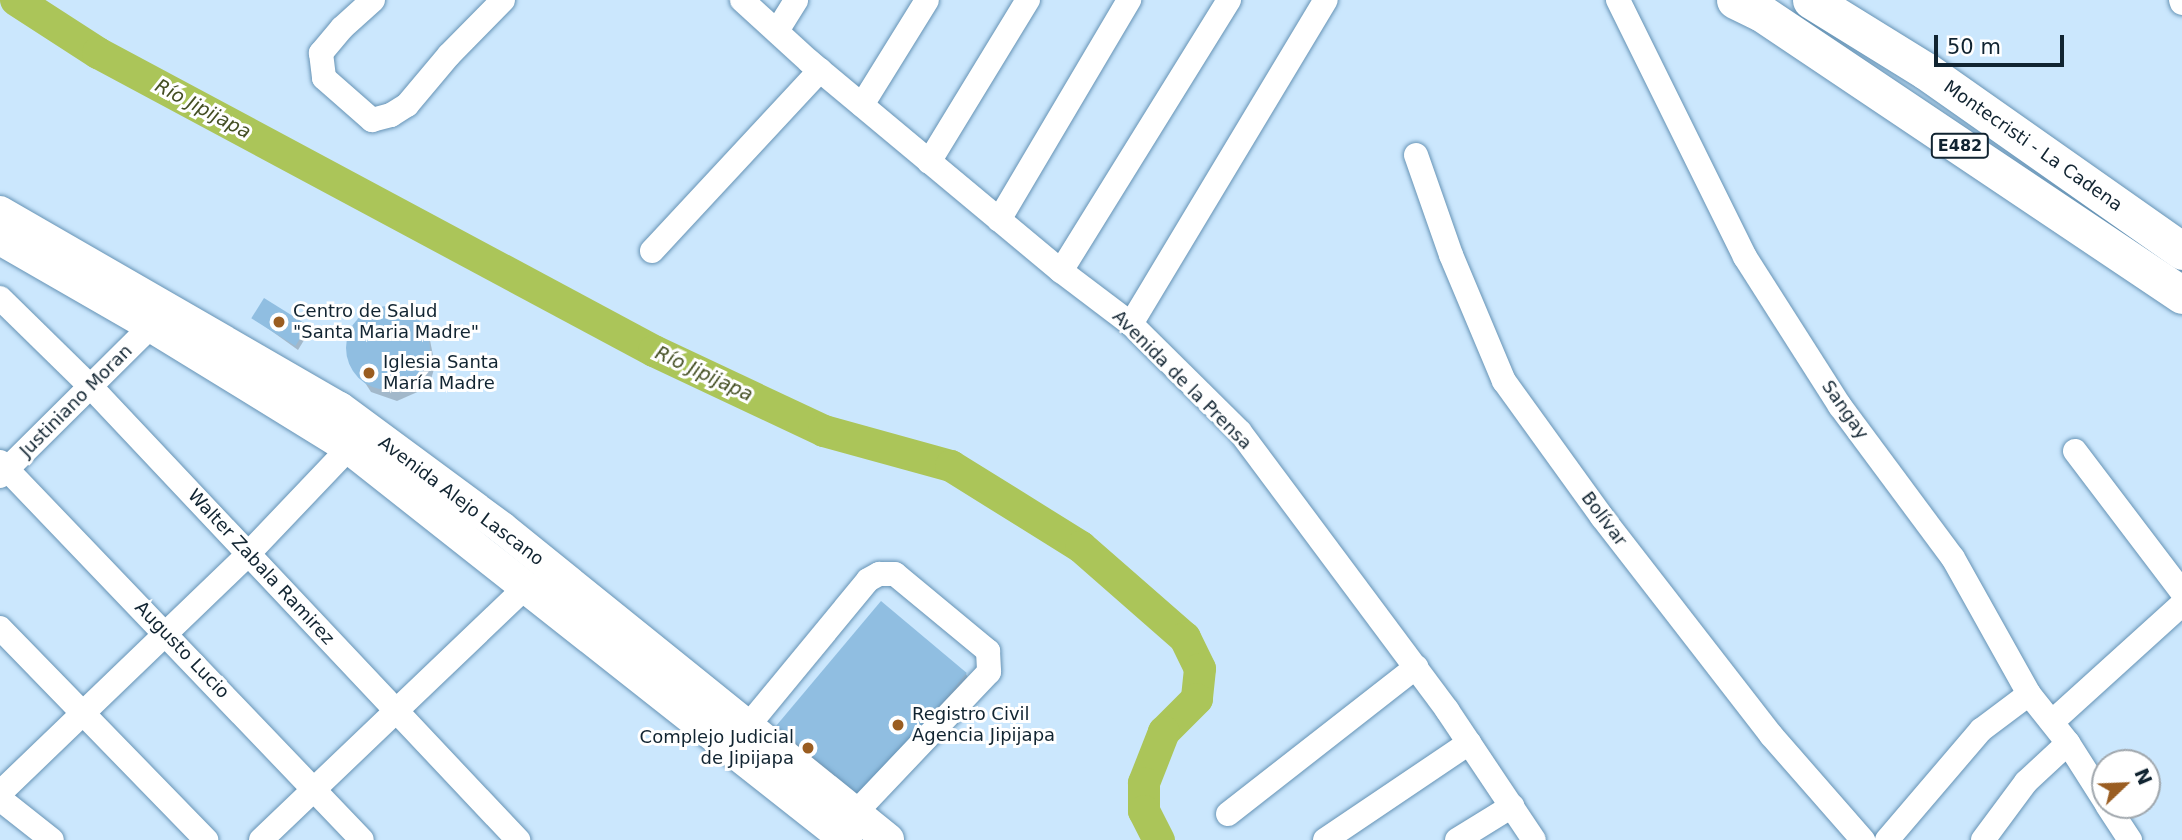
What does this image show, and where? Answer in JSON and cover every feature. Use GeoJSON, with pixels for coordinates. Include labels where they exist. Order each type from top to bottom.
{"type":"FeatureCollection","features":[{"type":"Feature","properties":{"kind":"highway","name":"E482"},"geometry":{"type":"LineString","coordinates":[[1735,0],[1760,12],[2182,295]]}},
{"type":"Feature","properties":{"kind":"highway","name":"Montecristi - La Cadena"},"geometry":{"type":"LineString","coordinates":[[1811,0],[1926,71],[2182,251]]}},
{"type":"Feature","properties":{"kind":"main road","name":"Avenida Alejo Lascano"},"geometry":{"type":"LineString","coordinates":[[0,212],[340,408],[502,528],[747,727],[850,827]]}},
{"type":"Feature","properties":{"kind":"main road","name":"Avenida Alejo Lascano"},"geometry":{"type":"LineString","coordinates":[[0,239],[151,326],[349,448],[525,588],[850,827],[888,840]]}},
{"type":"Feature","properties":{"kind":"street"},"geometry":{"type":"LineString","coordinates":[[373,0],[342,28],[321,53],[324,78],[372,120],[391,115],[407,105],[449,55],[503,0]]}},
{"type":"Feature","properties":{"kind":"street","name":"Avenida de la Prensa"},"geometry":{"type":"LineString","coordinates":[[742,0],[929,162],[1061,271],[1131,324],[1240,432],[1416,667],[1534,840]]}},
{"type":"Feature","properties":{"kind":"street"},"geometry":{"type":"LineString","coordinates":[[776,31],[796,0]]}},
{"type":"Feature","properties":{"kind":"street"},"geometry":{"type":"LineString","coordinates":[[862,105],[927,0]]}},
{"type":"Feature","properties":{"kind":"street"},"geometry":{"type":"LineString","coordinates":[[929,162],[1028,0]]}},
{"type":"Feature","properties":{"kind":"street"},"geometry":{"type":"LineString","coordinates":[[999,220],[1129,0]]}},
{"type":"Feature","properties":{"kind":"street"},"geometry":{"type":"LineString","coordinates":[[1061,271],[1229,0]]}},
{"type":"Feature","properties":{"kind":"street"},"geometry":{"type":"LineString","coordinates":[[1131,324],[1326,0]]}},
{"type":"Feature","properties":{"kind":"street","name":"Sangay"},"geometry":{"type":"LineString","coordinates":[[1618,0],[1745,257],[1840,406],[1953,558],[2029,694],[2068,743],[2091,779]]}},
{"type":"Feature","properties":{"kind":"street"},"geometry":{"type":"LineString","coordinates":[[652,251],[820,70]]}},
{"type":"Feature","properties":{"kind":"street","name":"Bolívar"},"geometry":{"type":"LineString","coordinates":[[1416,155],[1451,255],[1504,381],[1602,517],[1771,735],[1863,840]]}},
{"type":"Feature","properties":{"kind":"street","name":"Walter Zabala Ramirez"},"geometry":{"type":"LineString","coordinates":[[0,298],[91,387],[519,840]]}},
{"type":"Feature","properties":{"kind":"street","name":"Justiniano Moran"},"geometry":{"type":"LineString","coordinates":[[2,469],[91,387],[151,326]]}},
{"type":"Feature","properties":{"kind":"street"},"geometry":{"type":"LineString","coordinates":[[0,793],[249,553],[349,448]]}},
{"type":"Feature","properties":{"kind":"street"},"geometry":{"type":"LineString","coordinates":[[2075,451],[2182,592]]}},
{"type":"Feature","properties":{"kind":"street","name":"Augusto Lucio"},"geometry":{"type":"LineString","coordinates":[[2,469],[166,632],[362,840]]}},
{"type":"Feature","properties":{"kind":"street"},"geometry":{"type":"LineString","coordinates":[[747,727],[868,580],[879,574],[895,574],[988,651],[989,672],[850,827]]}},
{"type":"Feature","properties":{"kind":"street"},"geometry":{"type":"LineString","coordinates":[[261,840],[525,588]]}},
{"type":"Feature","properties":{"kind":"street"},"geometry":{"type":"LineString","coordinates":[[2052,722],[2182,604]]}},
{"type":"Feature","properties":{"kind":"street"},"geometry":{"type":"LineString","coordinates":[[0,628],[206,840]]}},
{"type":"Feature","properties":{"kind":"street"},"geometry":{"type":"LineString","coordinates":[[1228,814],[1416,667]]}},
{"type":"Feature","properties":{"kind":"street"},"geometry":{"type":"LineString","coordinates":[[1887,840],[1981,730],[2029,694]]}},
{"type":"Feature","properties":{"kind":"street"},"geometry":{"type":"LineString","coordinates":[[1325,840],[1469,743]]}},
{"type":"Feature","properties":{"kind":"street"},"geometry":{"type":"LineString","coordinates":[[1983,840],[2026,782],[2068,743]]}},
{"type":"Feature","properties":{"kind":"street"},"geometry":{"type":"LineString","coordinates":[[0,799],[23,830],[52,840]]}},
{"type":"Feature","properties":{"kind":"street"},"geometry":{"type":"LineString","coordinates":[[1457,840],[1512,806]]}},
{"type":"Feature","properties":{"kind":"street","name":"Sangay"},"geometry":{"type":"LineString","coordinates":[[2116,819],[2130,840]]}},
{"type":"Feature","properties":{"kind":"building","name":"Centro de Salud \"Santa Maria Madre\""},"geometry":{"type":"Polygon","coordinates":[[[264,298],[308,326],[295,346],[251,318],[264,298]]]}},
{"type":"Feature","properties":{"kind":"building"},"geometry":{"type":"Polygon","coordinates":[[[388,306],[411,313],[423,325],[430,348],[423,371],[411,383],[388,390],[365,383],[353,371],[346,348],[353,325],[365,313],[388,306]]]}},
{"type":"Feature","properties":{"kind":"building"},"geometry":{"type":"Polygon","coordinates":[[[881,601],[967,673],[862,798],[776,726],[881,601]]]}},
{"type":"Feature","properties":{"kind":"waterway","name":"Río Jipijapa"},"geometry":{"type":"LineString","coordinates":[[16,0],[98,53],[654,351],[824,431],[951,466],[1081,547],[1185,638],[1200,669],[1197,699],[1164,732],[1144,783],[1144,811],[1159,840]]}},
{"type":"Feature","properties":{"kind":"place","name":"Centro de Salud \"Santa Maria Madre\""},"geometry":{"type":"Point","coordinates":[279,322]}},
{"type":"Feature","properties":{"kind":"place","name":"Iglesia Santa María Madre"},"geometry":{"type":"Point","coordinates":[369,373]}},
{"type":"Feature","properties":{"kind":"place","name":"Registro Civil Agencia Jipijapa"},"geometry":{"type":"Point","coordinates":[898,725]}},
{"type":"Feature","properties":{"kind":"place","name":"Complejo Judicial de Jipijapa"},"geometry":{"type":"Point","coordinates":[808,748]}}]}
